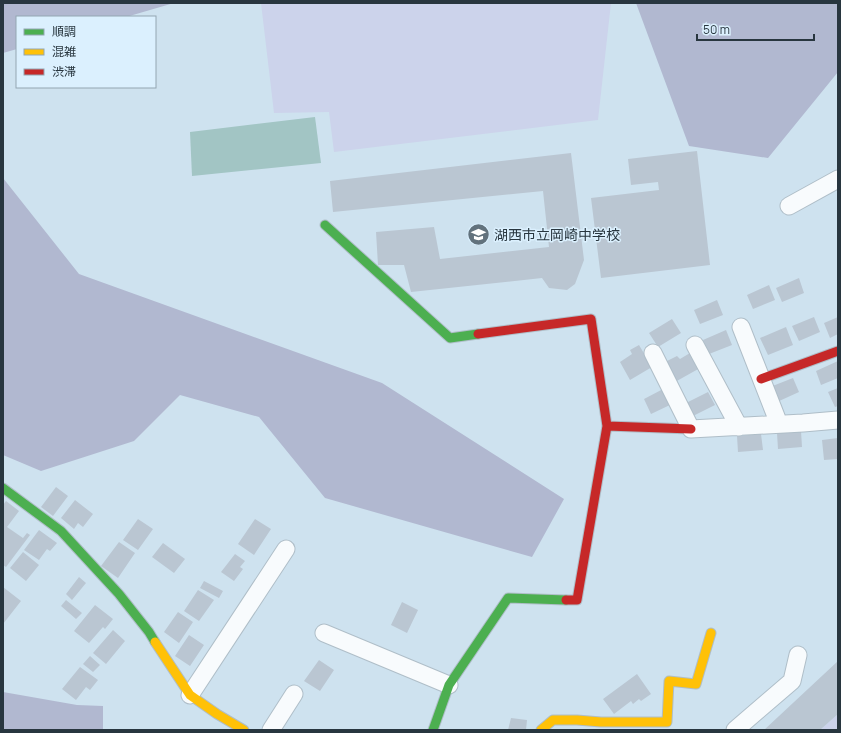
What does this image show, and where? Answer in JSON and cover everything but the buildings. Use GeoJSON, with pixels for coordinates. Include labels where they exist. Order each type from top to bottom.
{"type":"FeatureCollection","features":[{"type":"Feature","properties":{"kind":"street"},"geometry":{"type":"LineString","coordinates":[[789,206],[838,179]]}},
{"type":"Feature","properties":{"kind":"street"},"geometry":{"type":"LineString","coordinates":[[325,225],[450,338],[591,319],[607,426],[577,600],[508,598],[449,685],[434,730]]}},
{"type":"Feature","properties":{"kind":"street"},"geometry":{"type":"LineString","coordinates":[[741,327],[779,424]]}},
{"type":"Feature","properties":{"kind":"street"},"geometry":{"type":"LineString","coordinates":[[695,345],[739,427]]}},
{"type":"Feature","properties":{"kind":"street"},"geometry":{"type":"LineString","coordinates":[[761,379],[838,351]]}},
{"type":"Feature","properties":{"kind":"street"},"geometry":{"type":"LineString","coordinates":[[653,353],[691,429]]}},
{"type":"Feature","properties":{"kind":"street"},"geometry":{"type":"LineString","coordinates":[[607,426],[691,429],[838,420]]}},
{"type":"Feature","properties":{"kind":"street"},"geometry":{"type":"LineString","coordinates":[[4,491],[60,531],[120,594],[149,632],[190,695],[236,728]]}},
{"type":"Feature","properties":{"kind":"street"},"geometry":{"type":"LineString","coordinates":[[190,695],[286,549]]}},
{"type":"Feature","properties":{"kind":"street"},"geometry":{"type":"LineString","coordinates":[[541,730],[552,720],[577,720],[642,726],[666,726],[668,681],[696,684],[711,633]]}},
{"type":"Feature","properties":{"kind":"street"},"geometry":{"type":"LineString","coordinates":[[324,634],[449,685]]}},
{"type":"Feature","properties":{"kind":"street"},"geometry":{"type":"LineString","coordinates":[[735,730],[792,681],[798,655]]}},
{"type":"Feature","properties":{"kind":"street"},"geometry":{"type":"LineString","coordinates":[[271,730],[294,694]]}},
{"type":"Feature","properties":{"kind":"shaded area"},"geometry":{"type":"Polygon","coordinates":[[[3,3],[174,3],[129,16],[16,16],[16,49],[3,53],[3,3]]]}},
{"type":"Feature","properties":{"kind":"shaded area"},"geometry":{"type":"Polygon","coordinates":[[[261,3],[611,3],[598,120],[334,152],[329,112],[274,113],[261,3]]]}},
{"type":"Feature","properties":{"kind":"shaded area"},"geometry":{"type":"Polygon","coordinates":[[[636,3],[838,3],[838,72],[768,158],[689,146],[636,3]]]}},
{"type":"Feature","properties":{"kind":"shaded area"},"geometry":{"type":"Polygon","coordinates":[[[315,117],[321,163],[192,176],[190,132],[315,117]]]}},
{"type":"Feature","properties":{"kind":"shaded area"},"geometry":{"type":"Polygon","coordinates":[[[3,178],[79,274],[382,383],[564,499],[532,557],[325,498],[259,417],[180,395],[134,441],[41,471],[3,455],[3,178]]]}},
{"type":"Feature","properties":{"kind":"shaded area"},"geometry":{"type":"Polygon","coordinates":[[[3,692],[77,705],[103,706],[103,730],[3,730],[3,692]]]}},
{"type":"Feature","properties":{"kind":"shaded area"},"geometry":{"type":"Polygon","coordinates":[[[838,714],[838,730],[820,730],[838,714]]]}},
{"type":"Feature","properties":{"kind":"traffic: fast"},"geometry":{"type":"LineString","coordinates":[[325,225],[450,338],[478,334]]}},
{"type":"Feature","properties":{"kind":"traffic: fast"},"geometry":{"type":"LineString","coordinates":[[3,488],[61,531],[119,594],[155,642]]}},
{"type":"Feature","properties":{"kind":"traffic: fast"},"geometry":{"type":"LineString","coordinates":[[433,730],[449,685],[508,598],[566,600]]}},
{"type":"Feature","properties":{"kind":"traffic: slow"},"geometry":{"type":"LineString","coordinates":[[541,730],[553,720],[667,722],[669,681],[696,684],[711,633]]}},
{"type":"Feature","properties":{"kind":"traffic: slow"},"geometry":{"type":"LineString","coordinates":[[155,642],[190,695],[217,714],[244,730]]}},
{"type":"Feature","properties":{"kind":"traffic: jam"},"geometry":{"type":"LineString","coordinates":[[478,334],[591,319],[607,426],[691,429]]}},
{"type":"Feature","properties":{"kind":"traffic: jam"},"geometry":{"type":"LineString","coordinates":[[761,379],[838,351]]}},
{"type":"Feature","properties":{"kind":"traffic: jam"},"geometry":{"type":"LineString","coordinates":[[566,600],[577,600],[607,426]]}},
{"type":"Feature","properties":{"kind":"place","name":"湖西市立岡崎中学校"},"geometry":{"type":"Point","coordinates":[478,234]}}]}
